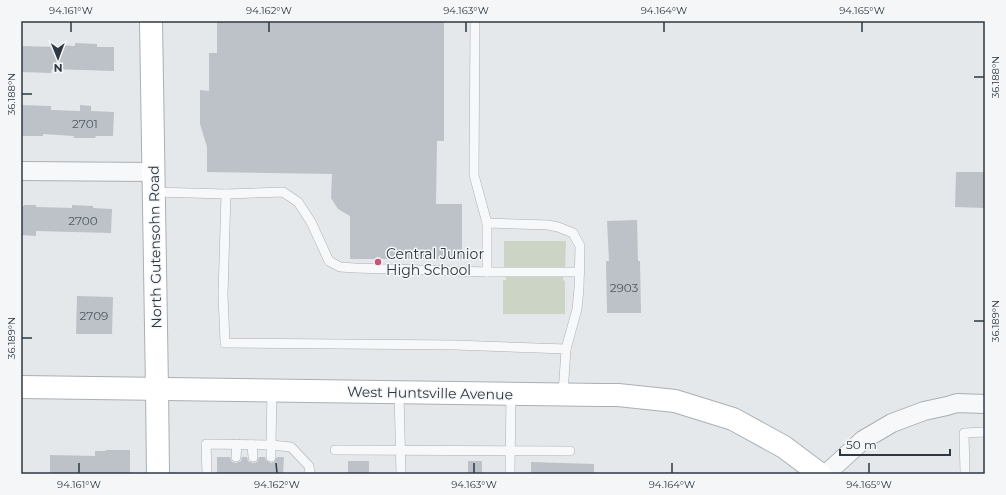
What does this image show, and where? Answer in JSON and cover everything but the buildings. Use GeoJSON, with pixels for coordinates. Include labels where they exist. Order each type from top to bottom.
{"type":"FeatureCollection","features":[{"type":"Feature","properties":{"kind":"main road","name":"North Gutensohn Road"},"geometry":{"type":"LineString","coordinates":[[151,21],[158,389],[158,474]]}},
{"type":"Feature","properties":{"kind":"main road","name":"West Huntsville Avenue"},"geometry":{"type":"LineString","coordinates":[[21,387],[618,395],[675,401],[733,419],[784,447],[820,474]]}},
{"type":"Feature","properties":{"kind":"street"},"geometry":{"type":"LineString","coordinates":[[21,171],[154,182]]}},
{"type":"Feature","properties":{"kind":"street"},"geometry":{"type":"LineString","coordinates":[[826,474],[863,440],[892,423],[935,408],[957,404],[985,404]]}},
{"type":"Feature","properties":{"kind":"lane"},"geometry":{"type":"LineString","coordinates":[[476,21],[474,175],[487,223],[487,272]]}},
{"type":"Feature","properties":{"kind":"lane"},"geometry":{"type":"LineString","coordinates":[[154,182],[226,194],[283,192],[298,202],[310,222],[329,261],[340,266],[363,269],[487,272],[580,272]]}},
{"type":"Feature","properties":{"kind":"lane"},"geometry":{"type":"LineString","coordinates":[[226,194],[223,295],[225,343],[455,345],[566,349]]}},
{"type":"Feature","properties":{"kind":"lane"},"geometry":{"type":"LineString","coordinates":[[487,223],[548,225],[558,227],[573,233],[580,246],[580,272],[577,309],[566,349],[563,394]]}},
{"type":"Feature","properties":{"kind":"lane"},"geometry":{"type":"LineString","coordinates":[[270,457],[272,390]]}},
{"type":"Feature","properties":{"kind":"lane"},"geometry":{"type":"LineString","coordinates":[[400,392],[401,474]]}},
{"type":"Feature","properties":{"kind":"lane"},"geometry":{"type":"LineString","coordinates":[[510,474],[511,394]]}},
{"type":"Feature","properties":{"kind":"lane"},"geometry":{"type":"LineString","coordinates":[[965,474],[964,433],[985,432]]}},
{"type":"Feature","properties":{"kind":"lane"},"geometry":{"type":"LineString","coordinates":[[207,474],[206,444],[271,445],[290,447],[309,466],[310,474]]}},
{"type":"Feature","properties":{"kind":"lane"},"geometry":{"type":"LineString","coordinates":[[236,444],[236,457]]}},
{"type":"Feature","properties":{"kind":"lane"},"geometry":{"type":"LineString","coordinates":[[252,445],[253,457]]}},
{"type":"Feature","properties":{"kind":"lane"},"geometry":{"type":"LineString","coordinates":[[335,450],[570,452]]}},
{"type":"Feature","properties":{"kind":"shaded area"},"geometry":{"type":"Polygon","coordinates":[[[504,241],[566,241],[565,274],[563,275],[563,280],[565,281],[565,314],[503,314],[503,280],[506,280],[506,274],[504,274],[504,241]]]}},
{"type":"Feature","properties":{"kind":"place","name":"Central Junior High School"},"geometry":{"type":"Point","coordinates":[378,262]}}]}
